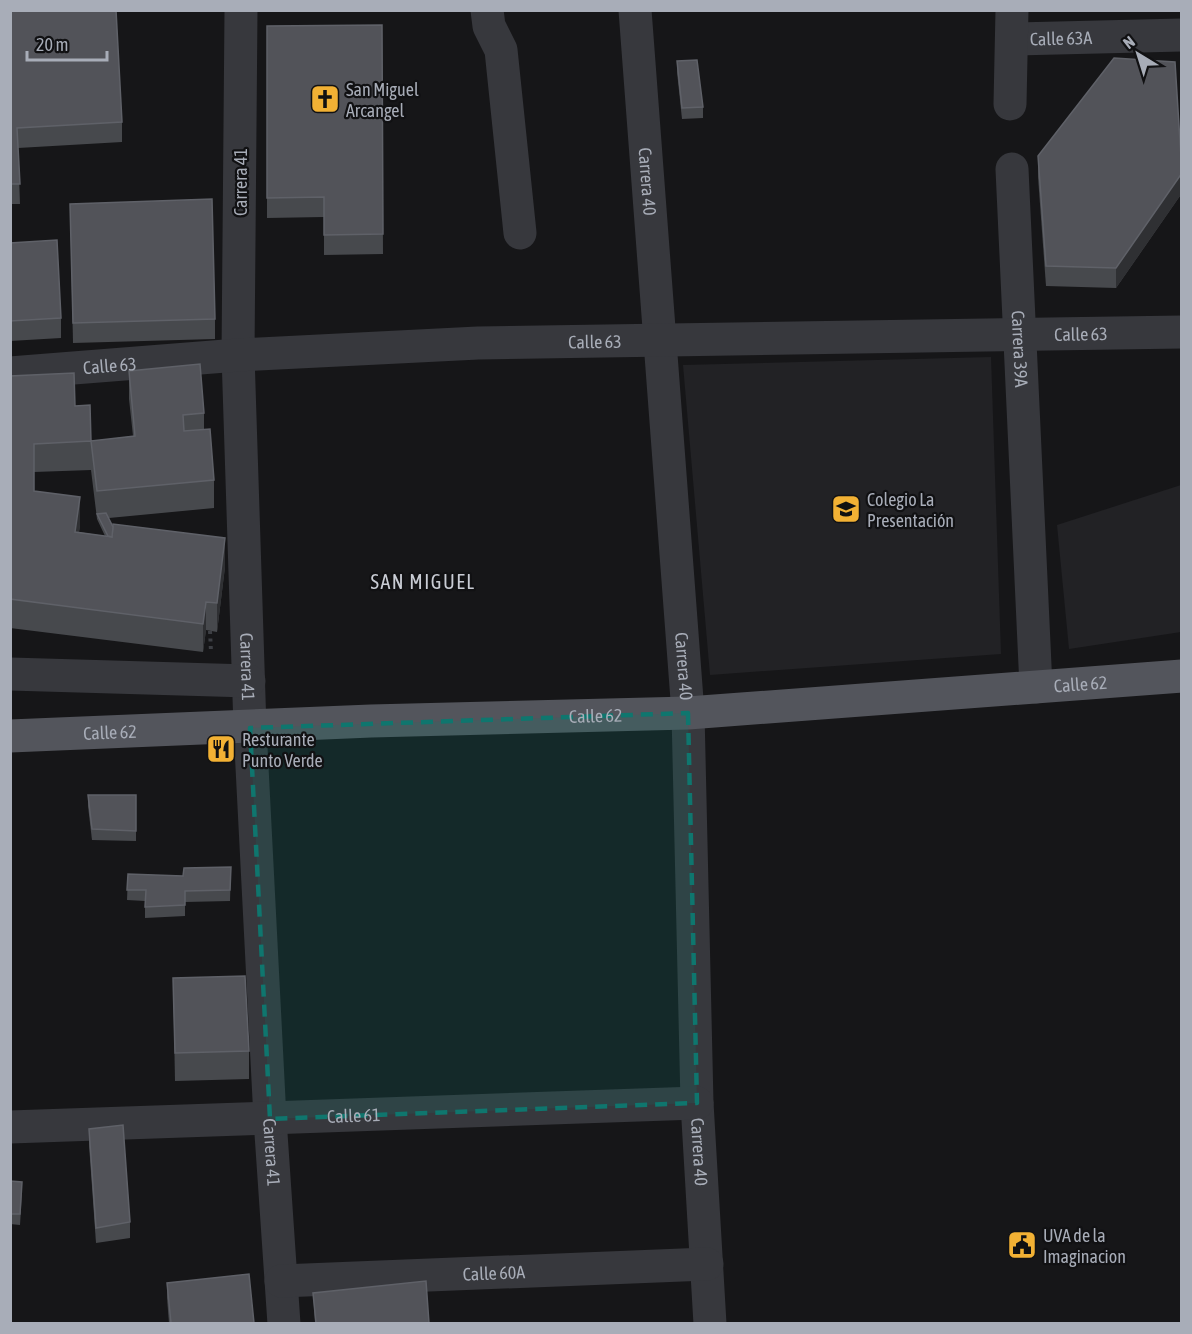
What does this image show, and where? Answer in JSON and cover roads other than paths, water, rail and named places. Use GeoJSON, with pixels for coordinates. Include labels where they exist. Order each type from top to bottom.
{"type":"FeatureCollection","features":[{"type":"Feature","properties":{"kind":"main road","name":"Calle 62"},"geometry":{"type":"LineString","coordinates":[[10,736],[250,728],[371,721],[688,713],[1182,676]]}},
{"type":"Feature","properties":{"kind":"street","name":"Carrera 41"},"geometry":{"type":"LineString","coordinates":[[241,10],[238,355],[250,728],[270,1119],[284,1323]]}},
{"type":"Feature","properties":{"kind":"street"},"geometry":{"type":"LineString","coordinates":[[486,10],[489,26],[501,50],[520,233]]}},
{"type":"Feature","properties":{"kind":"street","name":"Carrera 40"},"geometry":{"type":"LineString","coordinates":[[635,10],[688,713],[697,1103],[710,1323]]}},
{"type":"Feature","properties":{"kind":"street"},"geometry":{"type":"LineString","coordinates":[[1010,104],[1013,25]]}},
{"type":"Feature","properties":{"kind":"street","name":"Calle 63A"},"geometry":{"type":"LineString","coordinates":[[1013,25],[1182,35]]}},
{"type":"Feature","properties":{"kind":"street","name":"Carrera 39A"},"geometry":{"type":"LineString","coordinates":[[1012,169],[1017,335],[1036,687]]}},
{"type":"Feature","properties":{"kind":"street","name":"Calle 63"},"geometry":{"type":"LineString","coordinates":[[10,373],[238,355],[478,344],[1182,332]]}},
{"type":"Feature","properties":{"kind":"street"},"geometry":{"type":"LineString","coordinates":[[10,674],[249,681]]}},
{"type":"Feature","properties":{"kind":"street","name":"Calle 61"},"geometry":{"type":"LineString","coordinates":[[10,1127],[697,1103]]}},
{"type":"Feature","properties":{"kind":"street","name":"Calle 60A"},"geometry":{"type":"LineString","coordinates":[[281,1281],[707,1264]]}},
{"type":"Feature","properties":{"kind":"place","name":"San Miguel Arcangel"},"geometry":{"type":"Point","coordinates":[325,99]}},
{"type":"Feature","properties":{"kind":"place","name":"Colegio La Presentación"},"geometry":{"type":"Point","coordinates":[846,509]}},
{"type":"Feature","properties":{"kind":"place","name":"Resturante Punto Verde"},"geometry":{"type":"Point","coordinates":[221,749]}},
{"type":"Feature","properties":{"kind":"place","name":"UVA de la Imaginacion"},"geometry":{"type":"Point","coordinates":[1022,1245]}},
{"type":"Feature","properties":{"kind":"district","name":"SAN MIGUEL"},"geometry":{"type":"Point","coordinates":[423,581]}}]}
